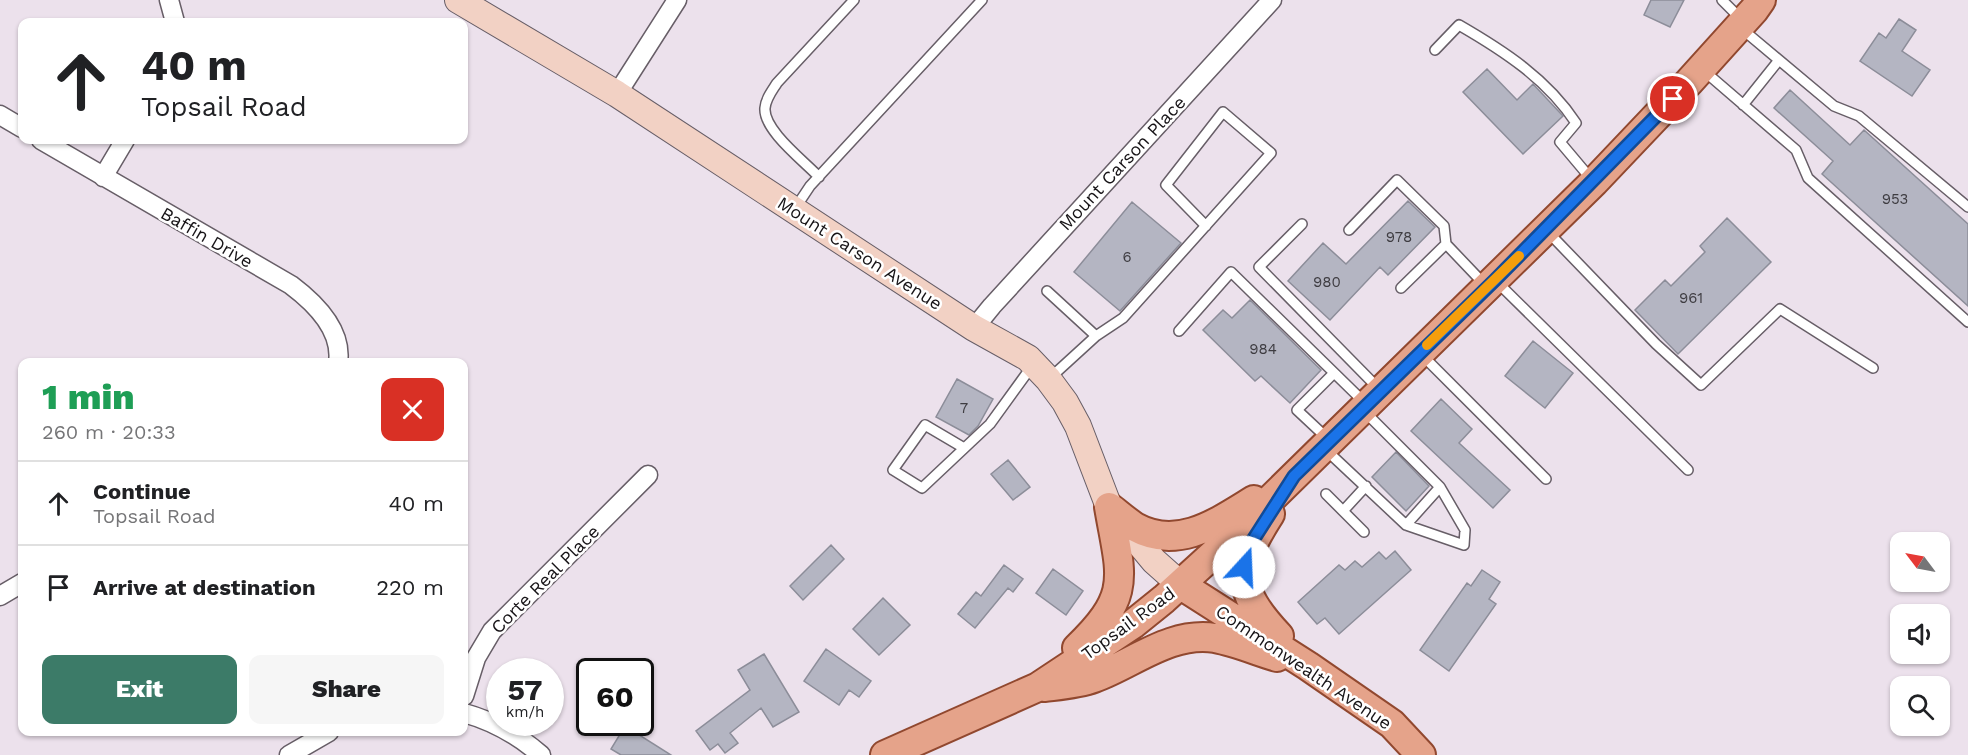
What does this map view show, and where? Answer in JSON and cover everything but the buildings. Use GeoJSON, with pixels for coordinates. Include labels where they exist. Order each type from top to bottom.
{"type":"FeatureCollection","features":[{"type":"Feature","properties":{"kind":"main road","name":"Mount Carson Avenue"},"geometry":{"type":"LineString","coordinates":[[458,0],[617,94],[974,328],[1028,358],[1065,402],[1109,507],[1154,561],[1181,585]]}},
{"type":"Feature","properties":{"kind":"main road","name":"Topsail Road"},"geometry":{"type":"LineString","coordinates":[[885,755],[1038,687],[1133,624],[1181,585],[1594,182],[1701,69],[1761,0]]}},
{"type":"Feature","properties":{"kind":"main road"},"geometry":{"type":"LineString","coordinates":[[1109,507],[1134,526],[1153,534],[1166,537],[1181,536],[1212,525],[1294,476]]}},
{"type":"Feature","properties":{"kind":"main road"},"geometry":{"type":"LineString","coordinates":[[1294,476],[1253,540],[1244,567],[1248,592],[1254,607],[1262,619],[1308,666]]}},
{"type":"Feature","properties":{"kind":"main road"},"geometry":{"type":"LineString","coordinates":[[1038,687],[1097,629],[1116,599],[1119,590],[1119,558],[1109,507]]}},
{"type":"Feature","properties":{"kind":"main road","name":"Commonwealth Avenue"},"geometry":{"type":"LineString","coordinates":[[1181,585],[1308,666],[1392,724],[1421,755]]}},
{"type":"Feature","properties":{"kind":"main road"},"geometry":{"type":"LineString","coordinates":[[1038,687],[1073,684],[1094,678],[1150,650],[1197,638],[1214,638],[1308,666]]}},
{"type":"Feature","properties":{"kind":"street"},"geometry":{"type":"LineString","coordinates":[[169,0],[174,18]]}},
{"type":"Feature","properties":{"kind":"street"},"geometry":{"type":"LineString","coordinates":[[617,94],[677,0]]}},
{"type":"Feature","properties":{"kind":"street","name":"Mount Carson Place"},"geometry":{"type":"LineString","coordinates":[[974,328],[1272,0]]}},
{"type":"Feature","properties":{"kind":"street"},"geometry":{"type":"LineString","coordinates":[[0,115],[18,126]]}},
{"type":"Feature","properties":{"kind":"street","name":"Baffin Drive"},"geometry":{"type":"LineString","coordinates":[[48,144],[291,285],[322,312],[333,331],[340,351],[339,358]]}},
{"type":"Feature","properties":{"kind":"street"},"geometry":{"type":"LineString","coordinates":[[103,177],[123,144]]}},
{"type":"Feature","properties":{"kind":"street","name":"Corte Real Place"},"geometry":{"type":"LineString","coordinates":[[468,683],[476,658],[492,631],[648,475]]}},
{"type":"Feature","properties":{"kind":"street"},"geometry":{"type":"LineString","coordinates":[[0,596],[18,585]]}},
{"type":"Feature","properties":{"kind":"street"},"geometry":{"type":"LineString","coordinates":[[468,714],[513,734],[541,755]]}},
{"type":"Feature","properties":{"kind":"street"},"geometry":{"type":"LineString","coordinates":[[289,755],[322,736]]}},
{"type":"Feature","properties":{"kind":"lane"},"geometry":{"type":"LineString","coordinates":[[819,177],[775,134],[767,121],[765,110],[768,97],[777,83],[854,0]]}},
{"type":"Feature","properties":{"kind":"lane"},"geometry":{"type":"LineString","coordinates":[[794,210],[810,186],[982,0]]}},
{"type":"Feature","properties":{"kind":"lane"},"geometry":{"type":"LineString","coordinates":[[1722,0],[1741,24],[1779,60],[1834,105],[1859,116],[1968,207]]}},
{"type":"Feature","properties":{"kind":"lane"},"geometry":{"type":"LineString","coordinates":[[1436,50],[1460,25],[1494,45],[1533,74],[1568,111],[1576,123],[1560,142],[1594,182]]}},
{"type":"Feature","properties":{"kind":"lane"},"geometry":{"type":"LineString","coordinates":[[1743,105],[1779,60]]}},
{"type":"Feature","properties":{"kind":"lane"},"geometry":{"type":"LineString","coordinates":[[1701,69],[1796,150],[1808,178],[1968,322]]}},
{"type":"Feature","properties":{"kind":"lane"},"geometry":{"type":"LineString","coordinates":[[964,448],[925,425],[893,470],[922,488],[990,424],[1041,372],[1123,318],[1206,226],[1270,153],[1223,112],[1166,185],[1206,226]]}},
{"type":"Feature","properties":{"kind":"lane"},"geometry":{"type":"LineString","coordinates":[[1349,230],[1397,180],[1444,226],[1446,244],[1688,470]]}},
{"type":"Feature","properties":{"kind":"lane"},"geometry":{"type":"LineString","coordinates":[[1302,224],[1259,267],[1440,487],[1465,530],[1464,545],[1406,525],[1326,444],[1297,410],[1334,373]]}},
{"type":"Feature","properties":{"kind":"lane"},"geometry":{"type":"LineString","coordinates":[[1545,230],[1656,344],[1701,385],[1779,309],[1873,368]]}},
{"type":"Feature","properties":{"kind":"lane"},"geometry":{"type":"LineString","coordinates":[[1401,288],[1446,244]]}},
{"type":"Feature","properties":{"kind":"lane"},"geometry":{"type":"LineString","coordinates":[[1179,331],[1231,272],[1334,373],[1370,402]]}},
{"type":"Feature","properties":{"kind":"lane"},"geometry":{"type":"LineString","coordinates":[[1047,291],[1096,336]]}},
{"type":"Feature","properties":{"kind":"lane"},"geometry":{"type":"LineString","coordinates":[[1419,353],[1546,479]]}},
{"type":"Feature","properties":{"kind":"lane"},"geometry":{"type":"LineString","coordinates":[[1343,511],[1366,486]]}},
{"type":"Feature","properties":{"kind":"lane"},"geometry":{"type":"LineString","coordinates":[[1406,525],[1440,487]]}},
{"type":"Feature","properties":{"kind":"lane"},"geometry":{"type":"LineString","coordinates":[[1326,494],[1364,532]]}},
{"type":"Feature","properties":{"kind":"slow traffic"},"geometry":{"type":"LineString","coordinates":[[1427,345],[1519,256]]}},
{"type":"Feature","properties":{"kind":"route"},"geometry":{"type":"LineString","coordinates":[[1244,567],[1253,540],[1294,476],[1594,182],[1673,99]]}}]}
